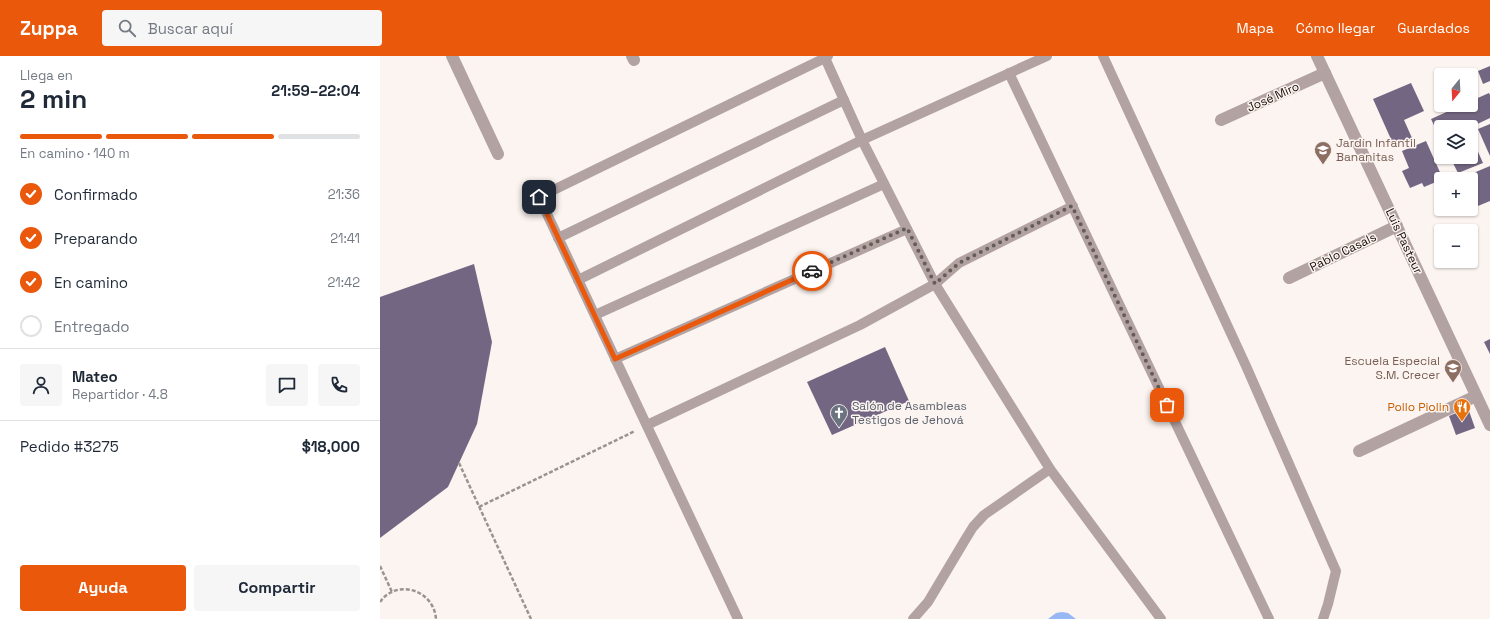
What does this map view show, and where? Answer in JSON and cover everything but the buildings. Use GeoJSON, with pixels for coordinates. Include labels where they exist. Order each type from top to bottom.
{"type":"FeatureCollection","features":[{"type":"Feature","properties":{"kind":"street"},"geometry":{"type":"LineString","coordinates":[[452,56],[498,154]]}},
{"type":"Feature","properties":{"kind":"street","name":"Luis Pasteur"},"geometry":{"type":"LineString","coordinates":[[1317,56],[1490,425]]}},
{"type":"Feature","properties":{"kind":"street","name":"José Miro"},"geometry":{"type":"LineString","coordinates":[[1221,120],[1325,73]]}},
{"type":"Feature","properties":{"kind":"street","name":"Pablo Casals"},"geometry":{"type":"LineString","coordinates":[[1289,278],[1397,226]]}},
{"type":"Feature","properties":{"kind":"street"},"geometry":{"type":"LineString","coordinates":[[1359,451],[1476,396]]}},
{"type":"Feature","properties":{"kind":"lane"},"geometry":{"type":"LineString","coordinates":[[578,280],[862,140],[1047,56]]}},
{"type":"Feature","properties":{"kind":"lane"},"geometry":{"type":"LineString","coordinates":[[1103,56],[1246,366],[1336,571],[1323,619]]}},
{"type":"Feature","properties":{"kind":"lane"},"geometry":{"type":"LineString","coordinates":[[738,619],[539,197],[827,57],[862,140],[935,284],[1050,469],[1161,619]]}},
{"type":"Feature","properties":{"kind":"lane"},"geometry":{"type":"LineString","coordinates":[[1010,73],[1269,619]]}},
{"type":"Feature","properties":{"kind":"lane"},"geometry":{"type":"LineString","coordinates":[[558,238],[844,100]]}},
{"type":"Feature","properties":{"kind":"lane"},"geometry":{"type":"LineString","coordinates":[[595,315],[884,184]]}},
{"type":"Feature","properties":{"kind":"lane"},"geometry":{"type":"LineString","coordinates":[[647,426],[860,325],[935,284],[959,263],[1072,206]]}},
{"type":"Feature","properties":{"kind":"lane"},"geometry":{"type":"LineString","coordinates":[[615,359],[907,228]]}},
{"type":"Feature","properties":{"kind":"lane"},"geometry":{"type":"LineString","coordinates":[[913,619],[928,602],[965,540],[980,519],[1000,503],[1050,469]]}},
{"type":"Feature","properties":{"kind":"path"},"geometry":{"type":"LineString","coordinates":[[479,507],[647,426]]}},
{"type":"Feature","properties":{"kind":"path"},"geometry":{"type":"LineString","coordinates":[[459,463],[531,619]]}},
{"type":"Feature","properties":{"kind":"path"},"geometry":{"type":"LineString","coordinates":[[380,566],[392,592]]}},
{"type":"Feature","properties":{"kind":"path"},"geometry":{"type":"LineString","coordinates":[[380,602],[392,592],[401,589],[411,589],[428,599],[434,608],[436,619]]}},
{"type":"Feature","properties":{"kind":"water"},"geometry":{"type":"Polygon","coordinates":[[[1056,613],[1068,613],[1076,619],[1048,619],[1056,613]]]}},
{"type":"Feature","properties":{"kind":"way so far"},"geometry":{"type":"LineString","coordinates":[[812,271],[907,228],[935,284],[959,263],[1072,206],[1167,405]]}},
{"type":"Feature","properties":{"kind":"place","name":"Jardín Infantil Bananitas"},"geometry":{"type":"Point","coordinates":[1323,165]}},
{"type":"Feature","properties":{"kind":"place","name":"Escuela Especial S.M. Crecer"},"geometry":{"type":"Point","coordinates":[1453,383]}},
{"type":"Feature","properties":{"kind":"place","name":"Pollo Piolin"},"geometry":{"type":"Point","coordinates":[1462,422]}},
{"type":"Feature","properties":{"kind":"place","name":"Salón de Asambleas Testigos de Jehová"},"geometry":{"type":"Point","coordinates":[839,428]}},
{"type":"Feature","properties":{"kind":"route"},"geometry":{"type":"LineString","coordinates":[[539,197],[615,359],[812,271]]}}]}
